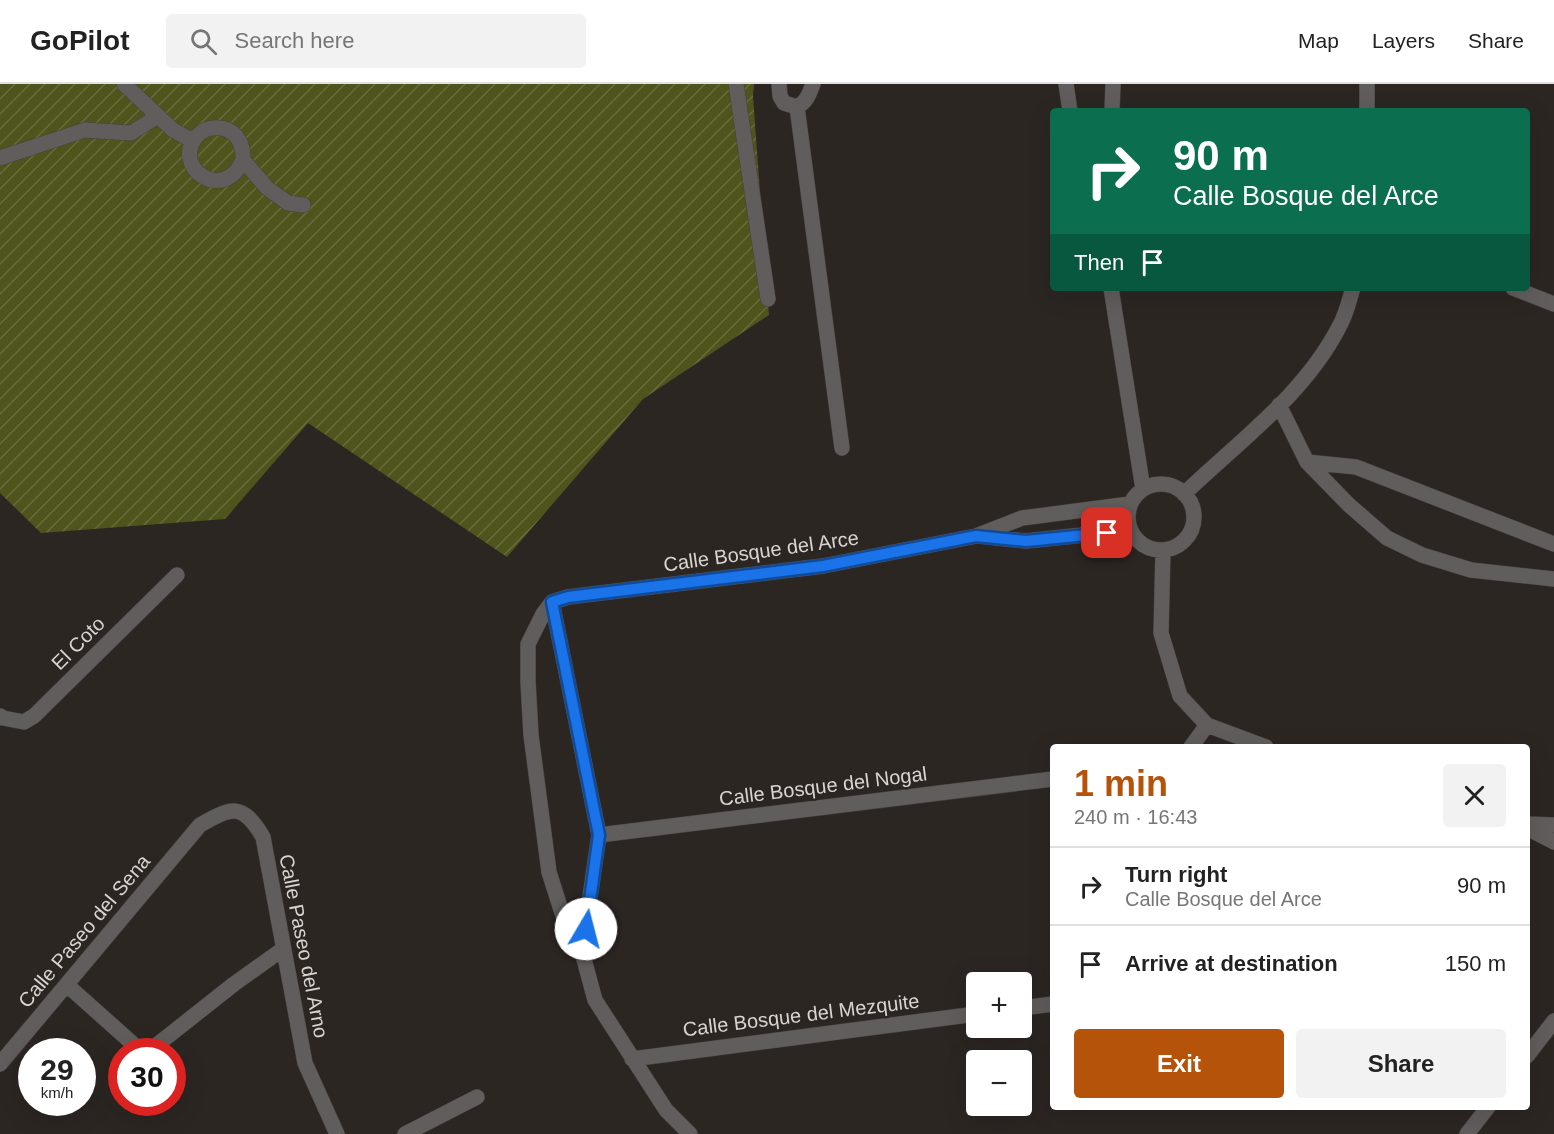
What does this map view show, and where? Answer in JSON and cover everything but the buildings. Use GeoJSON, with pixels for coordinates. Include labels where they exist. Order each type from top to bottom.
{"type":"FeatureCollection","features":[{"type":"Feature","properties":{"kind":"street"},"geometry":{"type":"LineString","coordinates":[[124,84],[173,130],[193,141]]}},
{"type":"Feature","properties":{"kind":"street"},"geometry":{"type":"LineString","coordinates":[[736,84],[768,299]]}},
{"type":"Feature","properties":{"kind":"street"},"geometry":{"type":"LineString","coordinates":[[779,84],[780,96],[784,103],[792,107],[804,104],[813,84]]}},
{"type":"Feature","properties":{"kind":"street"},"geometry":{"type":"LineString","coordinates":[[1066,84],[1070,108]]}},
{"type":"Feature","properties":{"kind":"street"},"geometry":{"type":"LineString","coordinates":[[1112,108],[1113,84]]}},
{"type":"Feature","properties":{"kind":"street"},"geometry":{"type":"LineString","coordinates":[[1366,108],[1367,84]]}},
{"type":"Feature","properties":{"kind":"street"},"geometry":{"type":"LineString","coordinates":[[797,107],[842,448]]}},
{"type":"Feature","properties":{"kind":"street"},"geometry":{"type":"LineString","coordinates":[[0,158],[85,130],[131,133],[158,116]]}},
{"type":"Feature","properties":{"kind":"street"},"geometry":{"type":"LineString","coordinates":[[210,128],[221,128],[231,131],[240,139],[244,149],[243,160],[239,171],[230,178],[219,181],[207,180],[198,174],[191,164],[190,152],[193,141],[200,133],[210,128]]}},
{"type":"Feature","properties":{"kind":"street"},"geometry":{"type":"LineString","coordinates":[[243,160],[267,188],[288,203],[303,205]]}},
{"type":"Feature","properties":{"kind":"street"},"geometry":{"type":"LineString","coordinates":[[1111,291],[1143,489]]}},
{"type":"Feature","properties":{"kind":"street"},"geometry":{"type":"LineString","coordinates":[[1184,494],[1298,387],[1321,358],[1340,325],[1352,291]]}},
{"type":"Feature","properties":{"kind":"street"},"geometry":{"type":"LineString","coordinates":[[1521,291],[1554,304]]}},
{"type":"Feature","properties":{"kind":"street"},"geometry":{"type":"LineString","coordinates":[[1279,405],[1307,462],[1387,538],[1422,555],[1471,570],[1554,579]]}},
{"type":"Feature","properties":{"kind":"street"},"geometry":{"type":"LineString","coordinates":[[1307,462],[1356,467],[1554,544]]}},
{"type":"Feature","properties":{"kind":"street"},"geometry":{"type":"LineString","coordinates":[[1154,485],[1165,485],[1184,494],[1192,506],[1194,522],[1188,536],[1177,546],[1163,550],[1155,550],[1140,543],[1130,530],[1128,517],[1130,504],[1143,489],[1154,485]]}},
{"type":"Feature","properties":{"kind":"street","name":"Calle Bosque del Arce"},"geometry":{"type":"LineString","coordinates":[[552,602],[568,597],[823,566],[976,536],[1022,518],[1130,504]]}},
{"type":"Feature","properties":{"kind":"street","name":"Calle Bosque del Arce"},"geometry":{"type":"LineString","coordinates":[[976,536],[1026,541],[1130,530]]}},
{"type":"Feature","properties":{"kind":"street"},"geometry":{"type":"LineString","coordinates":[[1163,550],[1161,633],[1180,696],[1207,725],[1258,744]]}},
{"type":"Feature","properties":{"kind":"street","name":"El Coto"},"geometry":{"type":"LineString","coordinates":[[0,716],[24,722],[34,716],[177,575]]}},
{"type":"Feature","properties":{"kind":"street"},"geometry":{"type":"LineString","coordinates":[[552,602],[599,835],[582,952]]}},
{"type":"Feature","properties":{"kind":"street"},"geometry":{"type":"LineString","coordinates":[[552,602],[543,614],[528,644],[531,735],[549,872],[563,916],[582,952],[595,1000],[666,1110],[690,1134]]}},
{"type":"Feature","properties":{"kind":"street"},"geometry":{"type":"LineString","coordinates":[[1193,744],[1207,725]]}},
{"type":"Feature","properties":{"kind":"street","name":"Calle Bosque del Nogal"},"geometry":{"type":"LineString","coordinates":[[599,835],[1050,778]]}},
{"type":"Feature","properties":{"kind":"street","name":"Calle Paseo del Arno"},"geometry":{"type":"LineString","coordinates":[[200,825],[221,813],[238,811],[252,819],[262,837],[305,1063],[338,1134]]}},
{"type":"Feature","properties":{"kind":"street","name":"Calle Paseo del Sena"},"geometry":{"type":"LineString","coordinates":[[0,1064],[200,825]]}},
{"type":"Feature","properties":{"kind":"street"},"geometry":{"type":"LineString","coordinates":[[1530,826],[1554,825]]}},
{"type":"Feature","properties":{"kind":"street"},"geometry":{"type":"LineString","coordinates":[[1530,828],[1554,842]]}},
{"type":"Feature","properties":{"kind":"street"},"geometry":{"type":"LineString","coordinates":[[166,1038],[234,984],[283,950]]}},
{"type":"Feature","properties":{"kind":"street"},"geometry":{"type":"LineString","coordinates":[[67,984],[127,1038]]}},
{"type":"Feature","properties":{"kind":"street"},"geometry":{"type":"LineString","coordinates":[[1032,1007],[1050,1004]]}},
{"type":"Feature","properties":{"kind":"street","name":"Calle Bosque del Mezquite"},"geometry":{"type":"LineString","coordinates":[[632,1059],[966,1015]]}},
{"type":"Feature","properties":{"kind":"street"},"geometry":{"type":"LineString","coordinates":[[1530,1052],[1554,1021]]}},
{"type":"Feature","properties":{"kind":"street"},"geometry":{"type":"LineString","coordinates":[[405,1134],[477,1097]]}},
{"type":"Feature","properties":{"kind":"street"},"geometry":{"type":"LineString","coordinates":[[1467,1134],[1486,1110]]}},
{"type":"Feature","properties":{"kind":"green space"},"geometry":{"type":"Polygon","coordinates":[[[0,84],[754,84],[769,315],[643,399],[507,557],[308,423],[225,519],[41,533],[0,493],[0,84]]]}},
{"type":"Feature","properties":{"kind":"route"},"geometry":{"type":"LineString","coordinates":[[586,929],[599,835],[552,602],[568,597],[823,566],[976,536],[1026,541],[1107,533]]}}]}
